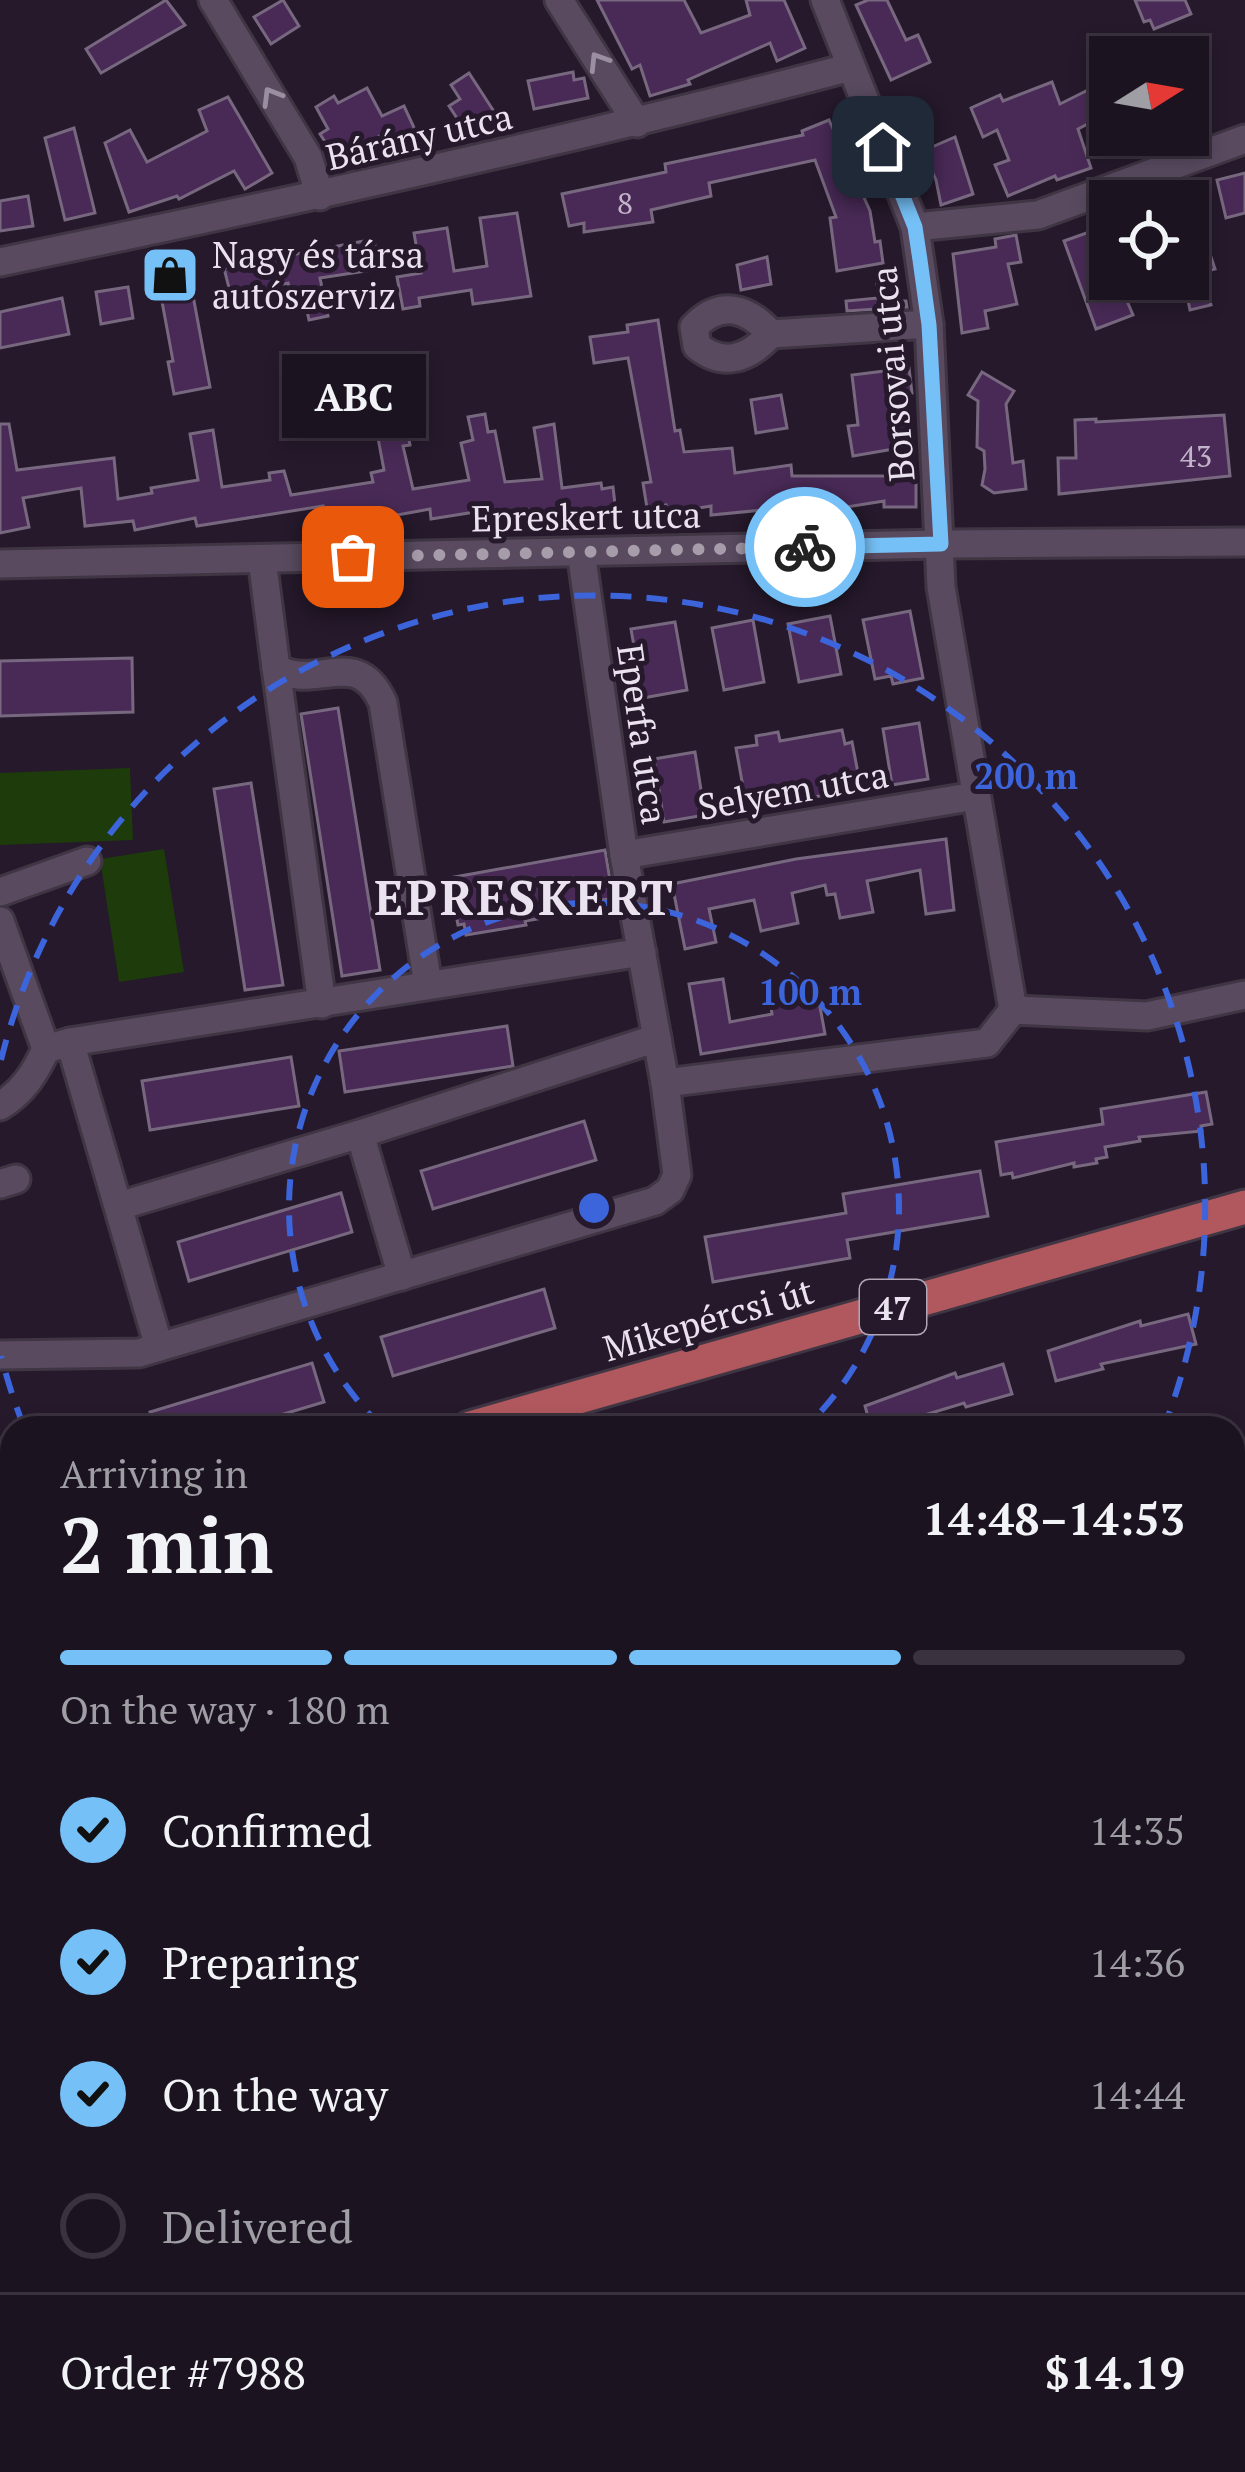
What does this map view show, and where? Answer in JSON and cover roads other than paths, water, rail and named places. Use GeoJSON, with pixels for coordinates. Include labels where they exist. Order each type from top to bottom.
{"type":"FeatureCollection","features":[{"type":"Feature","properties":{"kind":"main road","name":"Mikepércsi út"},"geometry":{"type":"LineString","coordinates":[[551,1416],[1245,1207]]}},
{"type":"Feature","properties":{"kind":"street"},"geometry":{"type":"LineString","coordinates":[[213,0],[308,157],[320,196]]}},
{"type":"Feature","properties":{"kind":"street"},"geometry":{"type":"LineString","coordinates":[[559,0],[637,123]]}},
{"type":"Feature","properties":{"kind":"street","name":"Borsovai utca"},"geometry":{"type":"LineString","coordinates":[[825,0],[915,227],[929,325],[941,587],[1013,1010]]}},
{"type":"Feature","properties":{"kind":"street","name":"Bárány utca"},"geometry":{"type":"LineString","coordinates":[[0,262],[320,196],[851,68]]}},
{"type":"Feature","properties":{"kind":"street"},"geometry":{"type":"LineString","coordinates":[[915,227],[1038,215],[1245,139]]}},
{"type":"Feature","properties":{"kind":"street"},"geometry":{"type":"LineString","coordinates":[[771,334],[929,325]]}},
{"type":"Feature","properties":{"kind":"street","name":"Epreskert utca"},"geometry":{"type":"LineString","coordinates":[[0,565],[941,544],[1245,542]]}},
{"type":"Feature","properties":{"kind":"street","name":"Eperfa utca"},"geometry":{"type":"LineString","coordinates":[[402,1276],[655,1202],[670,1190],[677,1175],[624,855],[581,552]]}},
{"type":"Feature","properties":{"kind":"street"},"geometry":{"type":"LineString","coordinates":[[262,559],[322,1004]]}},
{"type":"Feature","properties":{"kind":"street"},"geometry":{"type":"LineString","coordinates":[[276,668],[289,676],[352,671],[376,688],[383,703],[428,986]]}},
{"type":"Feature","properties":{"kind":"street","name":"Selyem utca"},"geometry":{"type":"LineString","coordinates":[[624,855],[975,796]]}},
{"type":"Feature","properties":{"kind":"street"},"geometry":{"type":"LineString","coordinates":[[0,892],[87,861]]}},
{"type":"Feature","properties":{"kind":"street"},"geometry":{"type":"LineString","coordinates":[[0,921],[58,1046],[119,1206],[159,1347]]}},
{"type":"Feature","properties":{"kind":"street"},"geometry":{"type":"LineString","coordinates":[[0,1106],[16,1096],[58,1046],[642,952]]}},
{"type":"Feature","properties":{"kind":"street"},"geometry":{"type":"LineString","coordinates":[[665,1083],[988,1043],[1013,1010],[1147,1016],[1245,994]]}},
{"type":"Feature","properties":{"kind":"street"},"geometry":{"type":"LineString","coordinates":[[119,1206],[657,1038]]}},
{"type":"Feature","properties":{"kind":"street"},"geometry":{"type":"LineString","coordinates":[[0,1354],[140,1353],[402,1276],[360,1134]]}},
{"type":"Feature","properties":{"kind":"place","name":"Nagy és társa autószerviz"},"geometry":{"type":"Point","coordinates":[170,275]}},
{"type":"Feature","properties":{"kind":"place","name":"ABC"},"geometry":{"type":"Point","coordinates":[353,557]}},
{"type":"Feature","properties":{"kind":"district","name":"EPRESKERT"},"geometry":{"type":"Point","coordinates":[525,897]}}]}
